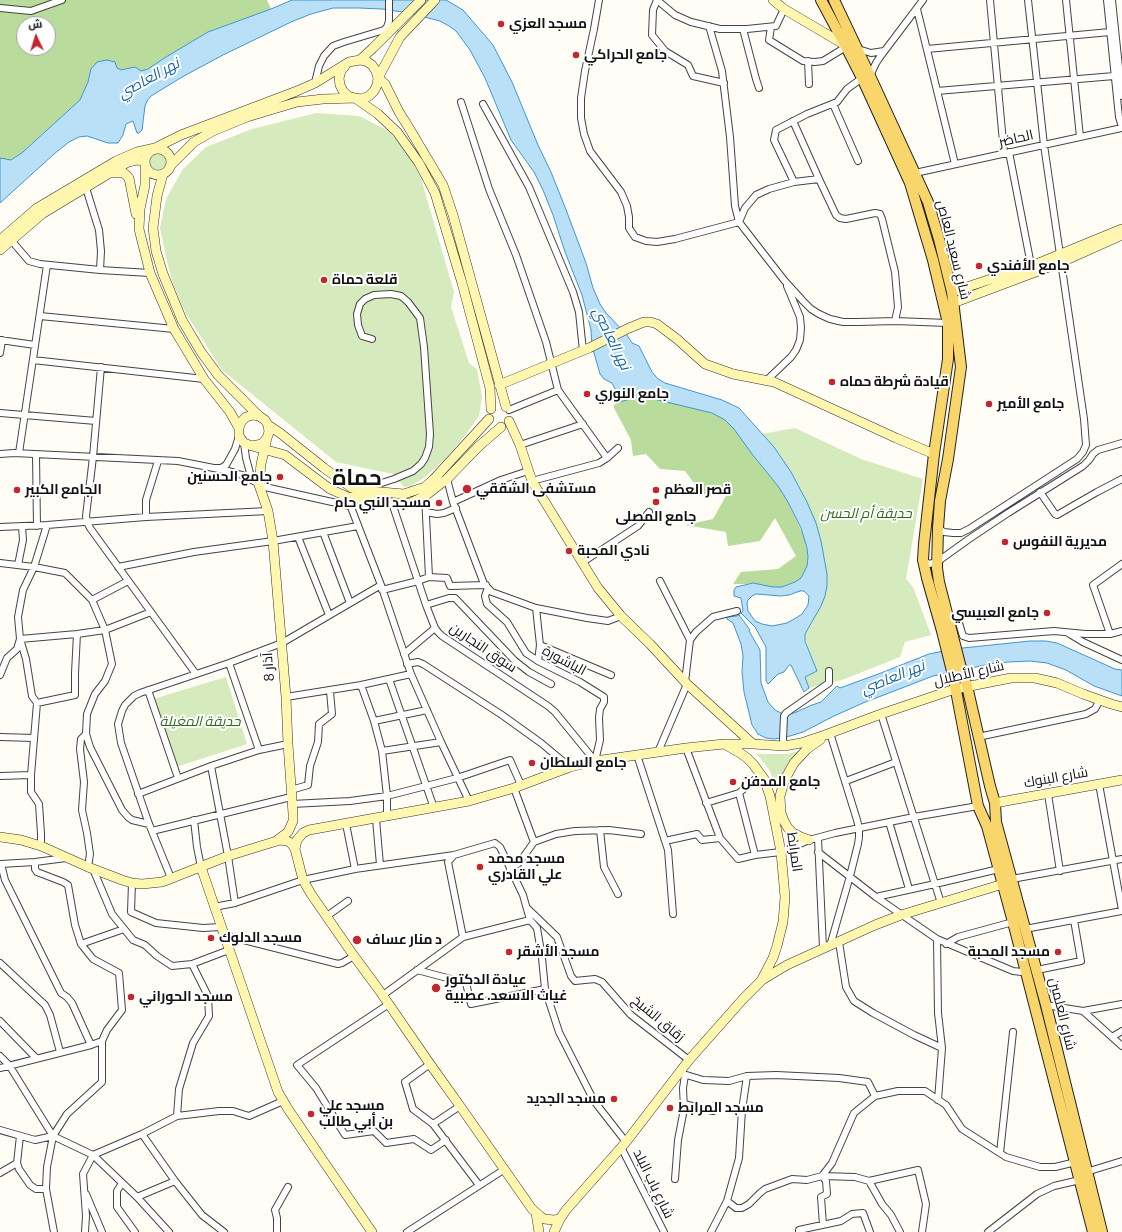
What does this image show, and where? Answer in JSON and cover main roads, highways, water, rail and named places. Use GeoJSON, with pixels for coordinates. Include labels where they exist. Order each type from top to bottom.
{"type":"FeatureCollection","features":[{"type":"Feature","properties":{"kind":"main road"},"geometry":{"type":"LineString","coordinates":[[360,60],[421,0]]}},
{"type":"Feature","properties":{"kind":"main road"},"geometry":{"type":"LineString","coordinates":[[344,66],[339,78],[343,91],[348,96],[355,98],[362,99],[369,96],[374,91],[378,78],[400,37],[435,0]]}},
{"type":"Feature","properties":{"kind":"main road"},"geometry":{"type":"LineString","coordinates":[[774,0],[785,5],[845,45]]}},
{"type":"Feature","properties":{"kind":"main road"},"geometry":{"type":"LineString","coordinates":[[821,0],[845,45],[866,77],[910,183],[934,260],[948,323],[948,359],[934,454],[923,560],[927,578],[947,630],[957,673]]}},
{"type":"Feature","properties":{"kind":"main road","name":"شارع سعيد العاص"},"geometry":{"type":"LineString","coordinates":[[834,0],[858,49],[866,77],[915,173],[928,202],[939,239],[954,303],[960,367],[948,459],[940,501],[936,562],[947,630]]}},
{"type":"Feature","properties":{"kind":"main road"},"geometry":{"type":"LineString","coordinates":[[139,229],[140,209],[145,185],[145,164],[147,153],[154,148],[181,135],[290,94],[315,83],[349,62],[360,60],[372,65],[378,78],[385,84],[399,112],[443,185],[453,215],[499,385],[511,415],[510,421],[532,481],[598,588],[621,616],[650,644],[686,683],[753,744]]}},
{"type":"Feature","properties":{"kind":"main road"},"geometry":{"type":"LineString","coordinates":[[0,250],[42,214],[128,162],[138,160],[145,164],[151,173],[155,175],[163,174],[194,142],[213,131],[247,117],[297,102],[355,98],[378,114],[397,132],[418,163],[435,193],[460,276],[490,388],[491,409],[489,412],[489,419],[494,425],[501,426]]}},
{"type":"Feature","properties":{"kind":"main road"},"geometry":{"type":"LineString","coordinates":[[0,240],[37,208],[116,161],[137,152],[154,148],[164,149],[168,152],[171,165]]}},
{"type":"Feature","properties":{"kind":"main road"},"geometry":{"type":"LineString","coordinates":[[111,173],[124,173],[129,178],[139,229],[150,273],[174,329],[204,379],[230,412],[244,438],[264,449],[285,455],[349,502],[393,498],[425,487],[489,419]]}},
{"type":"Feature","properties":{"kind":"main road"},"geometry":{"type":"LineString","coordinates":[[163,174],[157,196],[153,228],[156,251],[163,274],[182,320],[201,352],[218,375],[265,420],[268,425],[345,484],[358,490],[410,503],[425,496],[447,479],[479,446],[501,426],[504,426],[510,421]]}},
{"type":"Feature","properties":{"kind":"main road"},"geometry":{"type":"LineString","coordinates":[[952,292],[1032,265],[1061,258],[1122,229]]}},
{"type":"Feature","properties":{"kind":"main road"},"geometry":{"type":"LineString","coordinates":[[954,303],[1061,258],[1122,235]]}},
{"type":"Feature","properties":{"kind":"main road"},"geometry":{"type":"LineString","coordinates":[[499,385],[552,364],[629,328],[644,322],[652,322],[677,340],[705,364],[733,374],[767,380],[789,388],[896,438],[948,459]]}},
{"type":"Feature","properties":{"kind":"main road"},"geometry":{"type":"LineString","coordinates":[[491,409],[500,405],[507,408]]}},
{"type":"Feature","properties":{"kind":"main road"},"geometry":{"type":"LineString","coordinates":[[244,438],[241,422],[246,417],[253,415],[260,416]]}},
{"type":"Feature","properties":{"kind":"main road"},"geometry":{"type":"LineString","coordinates":[[261,464],[269,432],[268,425]]}},
{"type":"Feature","properties":{"kind":"main road"},"geometry":{"type":"LineString","coordinates":[[244,438],[260,444],[267,438]]}},
{"type":"Feature","properties":{"kind":"main road"},"geometry":{"type":"LineString","coordinates":[[261,464],[270,456],[285,455]]}},
{"type":"Feature","properties":{"kind":"main road","name":"8 آذار"},"geometry":{"type":"LineString","coordinates":[[261,464],[259,485],[268,511],[273,541],[286,697],[293,814],[293,821],[288,832],[276,841]]}},
{"type":"Feature","properties":{"kind":"main road","name":"شارع العلمين"},"geometry":{"type":"LineString","coordinates":[[957,673],[967,686],[995,803],[996,822],[1008,882],[1013,922],[1046,1005],[1083,1176],[1093,1232]]}},
{"type":"Feature","properties":{"kind":"main road","name":"شارع العلمين"},"geometry":{"type":"LineString","coordinates":[[957,673],[955,689],[978,806],[987,826],[999,869],[1008,882],[1025,929],[1032,971],[1076,1162],[1083,1176],[1102,1232]]}},
{"type":"Feature","properties":{"kind":"main road","name":"شارع الأطلال"},"geometry":{"type":"LineString","coordinates":[[309,830],[469,801],[570,767],[595,761],[724,744],[783,742],[801,743],[955,689],[1011,678],[1035,678],[1057,682],[1082,694],[1122,707]]}},
{"type":"Feature","properties":{"kind":"main road"},"geometry":{"type":"LineString","coordinates":[[813,839],[801,838],[788,828],[781,813],[780,796],[785,779],[794,763],[807,749],[828,734]]}},
{"type":"Feature","properties":{"kind":"main road","name":"المرابط"},"geometry":{"type":"LineString","coordinates":[[724,744],[747,758],[764,779],[770,796],[781,852],[785,891],[783,922],[773,958],[762,980]]}},
{"type":"Feature","properties":{"kind":"main road","name":"شارع البنوك"},"geometry":{"type":"LineString","coordinates":[[995,803],[1122,780]]}},
{"type":"Feature","properties":{"kind":"main road"},"geometry":{"type":"LineString","coordinates":[[978,806],[982,810],[987,810],[992,808],[995,803]]}},
{"type":"Feature","properties":{"kind":"main road"},"geometry":{"type":"LineString","coordinates":[[293,814],[297,823],[304,829],[309,830]]}},
{"type":"Feature","properties":{"kind":"main road"},"geometry":{"type":"LineString","coordinates":[[295,849],[300,836],[309,830]]}},
{"type":"Feature","properties":{"kind":"main road"},"geometry":{"type":"LineString","coordinates":[[0,837],[21,840],[41,846],[91,868],[132,883],[152,884],[228,856],[276,841],[280,840],[291,843],[295,849],[303,880],[311,894],[536,1213],[544,1219],[560,1219]]}},
{"type":"Feature","properties":{"kind":"main road"},"geometry":{"type":"LineString","coordinates":[[201,867],[275,1083],[283,1101],[372,1232]]}},
{"type":"Feature","properties":{"kind":"main road"},"geometry":{"type":"LineString","coordinates":[[554,1232],[560,1219],[576,1198],[624,1144],[682,1074],[689,1060],[743,999],[762,980],[787,965],[875,925],[901,915],[1008,882]]}},
{"type":"Feature","properties":{"kind":"main road"},"geometry":{"type":"LineString","coordinates":[[536,1213],[539,1232]]}},
{"type":"Feature","properties":{"kind":"water"},"geometry":{"type":"Polygon","coordinates":[[[292,0],[446,0],[463,10],[493,45],[512,82],[551,172],[586,263],[593,288],[606,313],[627,335],[632,343],[639,346],[652,372],[658,379],[665,383],[722,400],[739,408],[774,447],[791,472],[807,502],[816,523],[821,541],[827,574],[827,586],[821,606],[805,634],[805,641],[817,671],[805,677],[809,688],[804,692],[791,665],[789,665],[784,672],[778,674],[768,684],[766,681],[766,647],[755,627],[741,613],[743,611],[741,598],[734,596],[734,590],[736,587],[753,583],[773,587],[782,587],[801,578],[807,566],[807,548],[801,528],[788,502],[778,486],[734,429],[725,420],[712,413],[643,397],[616,403],[612,395],[616,391],[612,383],[604,379],[600,374],[592,346],[591,330],[582,295],[543,190],[534,172],[511,140],[485,78],[470,50],[456,31],[449,26],[440,21],[409,13],[382,9],[333,8],[311,14],[223,55],[151,96],[145,106],[142,130],[139,133],[137,133],[133,121],[126,124],[123,135],[118,143],[108,143],[87,136],[79,137],[69,142],[0,203],[0,158],[11,160],[23,152],[80,100],[88,82],[91,69],[97,62],[107,60],[115,62],[117,68],[121,70],[135,67],[141,71],[148,69],[208,32],[292,0]],[[804,591],[781,596],[756,594],[748,600],[748,611],[755,621],[762,624],[772,626],[787,623],[802,614],[808,605],[809,596],[804,591]]]}},
{"type":"Feature","properties":{"kind":"water","name":"نهر العاصي"},"geometry":{"type":"Polygon","coordinates":[[[739,615],[750,630],[749,631],[760,650],[761,683],[768,702],[775,710],[783,714],[794,713],[821,702],[837,686],[840,688],[929,654],[953,649],[1030,641],[1057,643],[1115,669],[1122,670],[1122,696],[1094,686],[1066,670],[1047,663],[1030,661],[995,663],[933,676],[863,703],[803,732],[774,739],[766,738],[758,734],[752,725],[744,692],[742,672],[743,656],[741,644],[733,623],[727,619],[727,617],[739,615]]]}},
{"type":"Feature","properties":{"kind":"place","name":"مسجد العزي"},"geometry":{"type":"Point","coordinates":[501,24]}},
{"type":"Feature","properties":{"kind":"place","name":"جامع الحراكي"},"geometry":{"type":"Point","coordinates":[576,55]}},
{"type":"Feature","properties":{"kind":"place","name":"جامع الأفندي"},"geometry":{"type":"Point","coordinates":[979,266]}},
{"type":"Feature","properties":{"kind":"place","name":"قلعة حماة"},"geometry":{"type":"Point","coordinates":[324,280]}},
{"type":"Feature","properties":{"kind":"place","name":"قيادة شرطة حماه"},"geometry":{"type":"Point","coordinates":[832,382]}},
{"type":"Feature","properties":{"kind":"place","name":"جامع النوري"},"geometry":{"type":"Point","coordinates":[587,394]}},
{"type":"Feature","properties":{"kind":"place","name":"جامع الأمير"},"geometry":{"type":"Point","coordinates":[989,404]}},
{"type":"Feature","properties":{"kind":"place","name":"جامع الحسنين"},"geometry":{"type":"Point","coordinates":[280,477]}},
{"type":"Feature","properties":{"kind":"place","name":"مستشفى الشققي"},"geometry":{"type":"Point","coordinates":[467,489]}},
{"type":"Feature","properties":{"kind":"place","name":"الجامع الكبير"},"geometry":{"type":"Point","coordinates":[17,490]}},
{"type":"Feature","properties":{"kind":"place","name":"قصر العظم"},"geometry":{"type":"Point","coordinates":[656,490]}},
{"type":"Feature","properties":{"kind":"place","name":"جامع المصلى"},"geometry":{"type":"Point","coordinates":[656,502]}},
{"type":"Feature","properties":{"kind":"place","name":"مسجد النبي حام"},"geometry":{"type":"Point","coordinates":[439,503]}},
{"type":"Feature","properties":{"kind":"place","name":"مديرية النفوس"},"geometry":{"type":"Point","coordinates":[1005,542]}},
{"type":"Feature","properties":{"kind":"place","name":"نادي المحبة"},"geometry":{"type":"Point","coordinates":[569,551]}},
{"type":"Feature","properties":{"kind":"place","name":"جامع العبيسي"},"geometry":{"type":"Point","coordinates":[1047,613]}},
{"type":"Feature","properties":{"kind":"place","name":"جامع السلطان"},"geometry":{"type":"Point","coordinates":[532,763]}},
{"type":"Feature","properties":{"kind":"place","name":"جامع المدفن"},"geometry":{"type":"Point","coordinates":[733,782]}},
{"type":"Feature","properties":{"kind":"place","name":"مسجد محمد علي القادري"},"geometry":{"type":"Point","coordinates":[480,867]}},
{"type":"Feature","properties":{"kind":"place","name":"مسجد الدلوك"},"geometry":{"type":"Point","coordinates":[211,938]}},
{"type":"Feature","properties":{"kind":"place","name":"د منار عساف"},"geometry":{"type":"Point","coordinates":[357,940]}},
{"type":"Feature","properties":{"kind":"place","name":"مسجد الأشقر"},"geometry":{"type":"Point","coordinates":[509,952]}},
{"type":"Feature","properties":{"kind":"place","name":"مسجد المحبة"},"geometry":{"type":"Point","coordinates":[1058,952]}},
{"type":"Feature","properties":{"kind":"place","name":"عيادة الدكتور غياث الاسعد. عصبية"},"geometry":{"type":"Point","coordinates":[436,988]}},
{"type":"Feature","properties":{"kind":"place","name":"مسجد الحوراني"},"geometry":{"type":"Point","coordinates":[131,997]}},
{"type":"Feature","properties":{"kind":"place","name":"مسجد الجديد"},"geometry":{"type":"Point","coordinates":[614,1099]}},
{"type":"Feature","properties":{"kind":"place","name":"مسجد المرابط"},"geometry":{"type":"Point","coordinates":[670,1108]}},
{"type":"Feature","properties":{"kind":"place","name":"مسجد علي بن أبي طالب"},"geometry":{"type":"Point","coordinates":[311,1114]}},
{"type":"Feature","properties":{"kind":"district","name":"حماة"},"geometry":{"type":"Point","coordinates":[357,479]}},
{"type":"Feature","properties":{"kind":"park label","name":"حديقة أم الحسن"},"geometry":{"type":"Point","coordinates":[866,514]}},
{"type":"Feature","properties":{"kind":"park label","name":"حديقة المغيلة"},"geometry":{"type":"Point","coordinates":[200,722]}}]}
